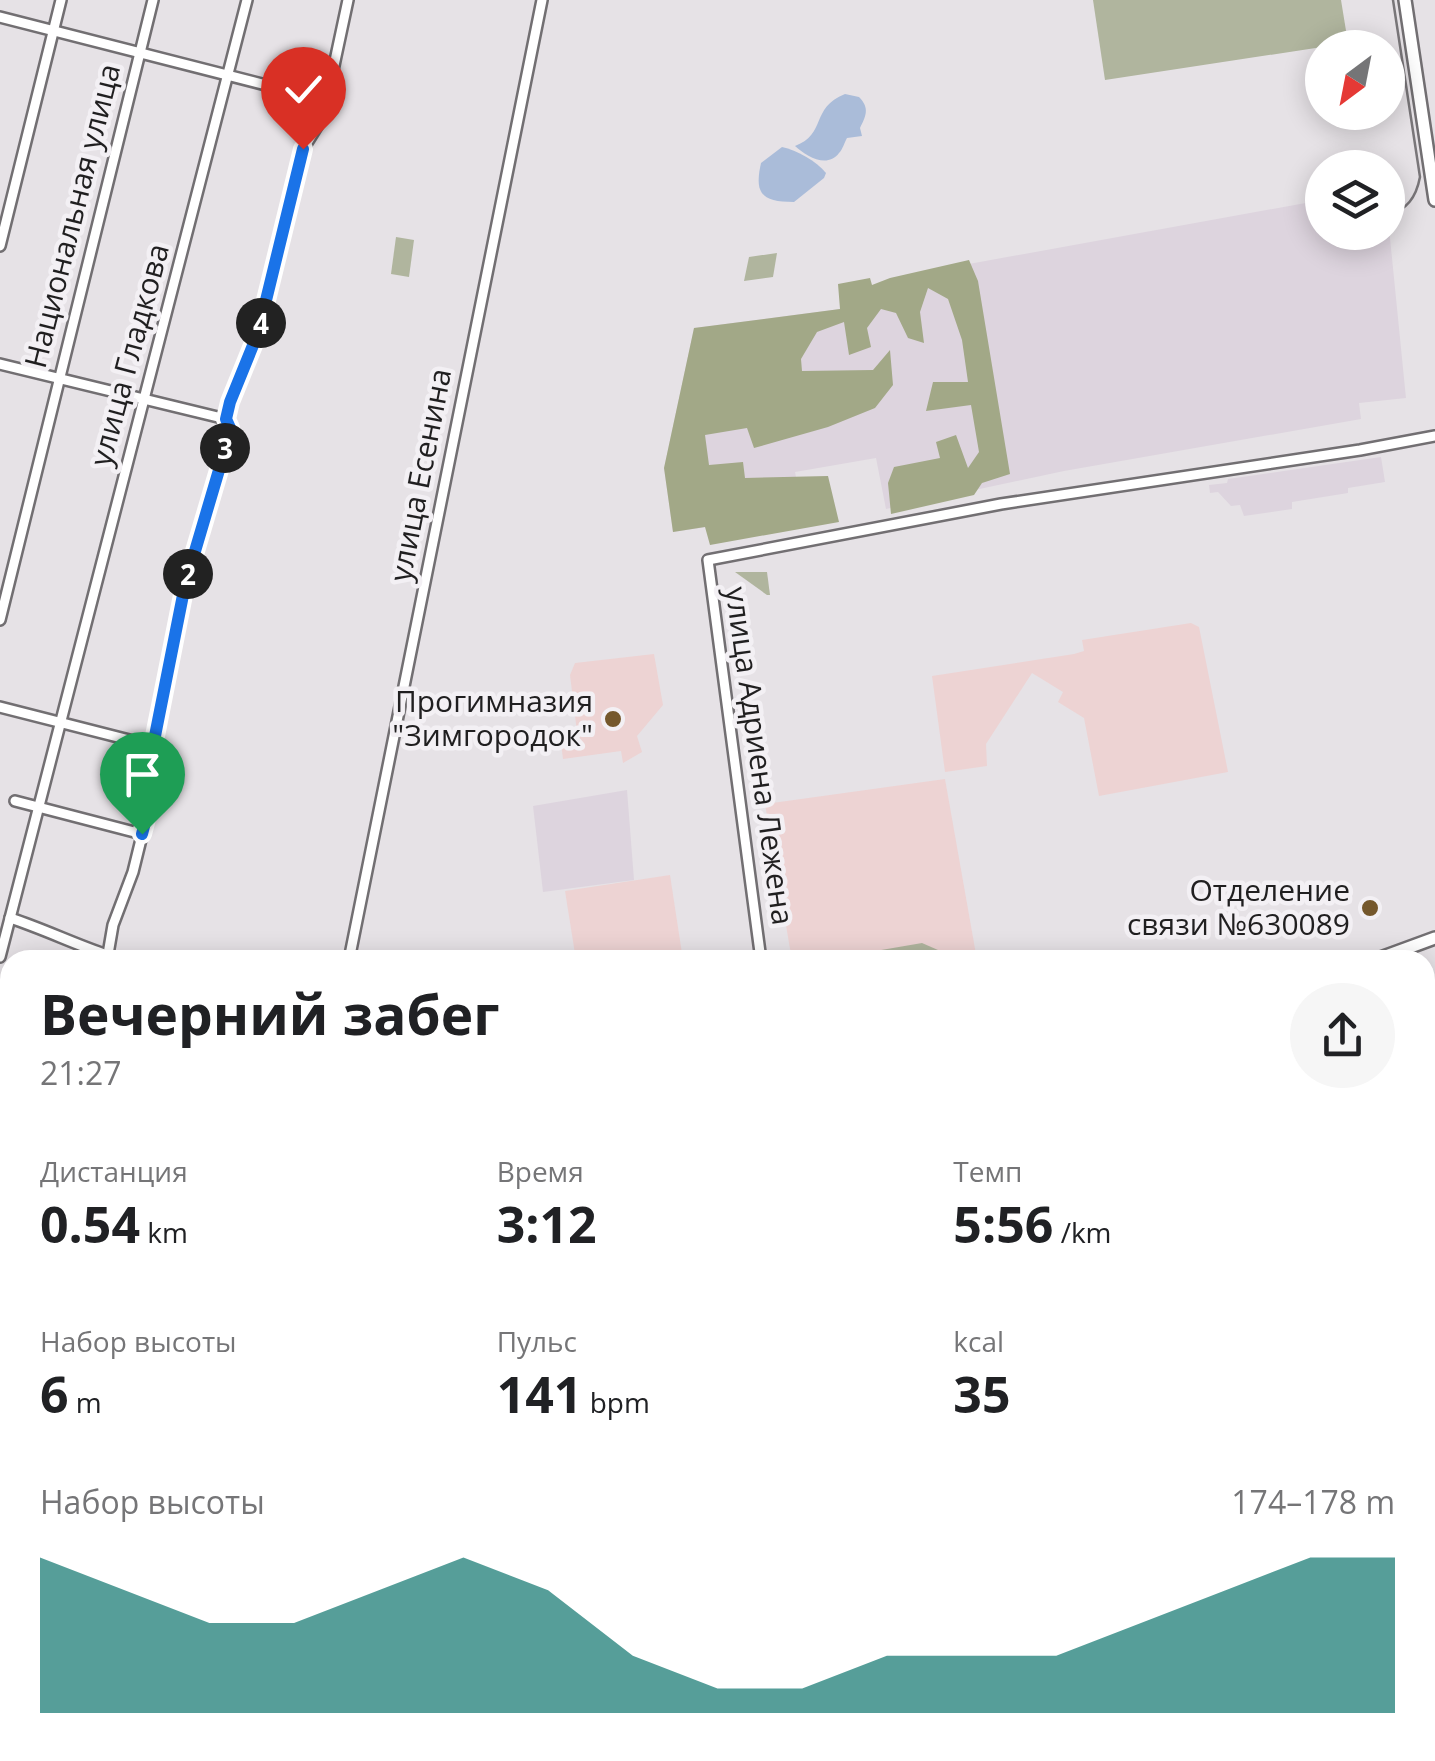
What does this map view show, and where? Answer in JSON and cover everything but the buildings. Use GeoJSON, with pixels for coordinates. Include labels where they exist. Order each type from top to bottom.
{"type":"FeatureCollection","features":[{"type":"Feature","properties":{"kind":"main road"},"geometry":{"type":"LineString","coordinates":[[1405,0],[1435,200]]}},
{"type":"Feature","properties":{"kind":"main road"},"geometry":{"type":"LineString","coordinates":[[1402,950],[1435,938]]}},
{"type":"Feature","properties":{"kind":"street"},"geometry":{"type":"LineString","coordinates":[[0,246],[61,0]]}},
{"type":"Feature","properties":{"kind":"street","name":"Национальная улица"},"geometry":{"type":"LineString","coordinates":[[0,620],[153,0]]}},
{"type":"Feature","properties":{"kind":"street","name":"улица Гладкова"},"geometry":{"type":"LineString","coordinates":[[2,950],[247,0]]}},
{"type":"Feature","properties":{"kind":"street"},"geometry":{"type":"LineString","coordinates":[[108,950],[148,811],[153,746],[185,585],[227,443],[230,402],[258,333],[303,149],[323,117],[348,0]]}},
{"type":"Feature","properties":{"kind":"street","name":"улица Есенина"},"geometry":{"type":"LineString","coordinates":[[351,950],[542,0]]}},
{"type":"Feature","properties":{"kind":"street"},"geometry":{"type":"LineString","coordinates":[[0,17],[305,96]]}},
{"type":"Feature","properties":{"kind":"street"},"geometry":{"type":"LineString","coordinates":[[0,364],[226,419]]}},
{"type":"Feature","properties":{"kind":"street","name":"улица Адриена Лежена"},"geometry":{"type":"LineString","coordinates":[[760,950],[708,560],[1000,504],[1435,436]]}},
{"type":"Feature","properties":{"kind":"street"},"geometry":{"type":"LineString","coordinates":[[0,707],[153,746]]}},
{"type":"Feature","properties":{"kind":"street"},"geometry":{"type":"LineString","coordinates":[[14,800],[142,834]]}},
{"type":"Feature","properties":{"kind":"street"},"geometry":{"type":"LineString","coordinates":[[10,918],[43,928],[88,950]]}},
{"type":"Feature","properties":{"kind":"street"},"geometry":{"type":"LineString","coordinates":[[1435,1561],[1435,1586]]}},
{"type":"Feature","properties":{"kind":"shaded area"},"geometry":{"type":"Polygon","coordinates":[[[1305,203],[1305,250],[1391,250],[1406,398],[1359,403],[1361,419],[1064,471],[886,509],[876,458],[795,472],[803,512],[673,532],[664,468],[694,328],[840,309],[958,266],[1305,203]]]}},
{"type":"Feature","properties":{"kind":"shaded area"},"geometry":{"type":"Polygon","coordinates":[[[1381,457],[1385,482],[1292,502],[1292,509],[1244,516],[1240,505],[1231,506],[1218,492],[1210,493],[1209,485],[1227,483],[1228,479],[1381,457]]]}},
{"type":"Feature","properties":{"kind":"shaded area"},"geometry":{"type":"Polygon","coordinates":[[[1191,623],[1199,627],[1228,772],[1099,796],[1084,718],[1058,702],[1063,692],[1032,673],[986,744],[987,766],[945,772],[932,676],[1074,654],[1084,651],[1082,640],[1191,623]]]}},
{"type":"Feature","properties":{"kind":"shaded area","name":"Прогимназия \"Зимгородок\""},"geometry":{"type":"Polygon","coordinates":[[[654,654],[663,705],[637,736],[642,752],[623,763],[621,751],[563,759],[561,743],[566,741],[566,734],[577,732],[570,675],[575,663],[654,654]]]}},
{"type":"Feature","properties":{"kind":"shaded area"},"geometry":{"type":"Polygon","coordinates":[[[945,779],[975,950],[790,950],[765,804],[945,779]]]}},
{"type":"Feature","properties":{"kind":"shaded area"},"geometry":{"type":"Polygon","coordinates":[[[627,790],[634,880],[543,892],[533,806],[627,790]]]}},
{"type":"Feature","properties":{"kind":"shaded area"},"geometry":{"type":"Polygon","coordinates":[[[670,875],[681,950],[574,950],[565,891],[670,875]]]}},
{"type":"Feature","properties":{"kind":"green space"},"geometry":{"type":"Polygon","coordinates":[[[1093,0],[1341,0],[1346,30],[1305,30],[1305,50],[1105,80],[1093,0]]]}},
{"type":"Feature","properties":{"kind":"green space"},"geometry":{"type":"Polygon","coordinates":[[[396,237],[414,240],[409,277],[391,274],[396,237]]]}},
{"type":"Feature","properties":{"kind":"green space"},"geometry":{"type":"Polygon","coordinates":[[[777,253],[773,277],[744,281],[749,257],[777,253]]]}},
{"type":"Feature","properties":{"kind":"green space"},"geometry":{"type":"Polygon","coordinates":[[[969,260],[978,281],[1010,474],[982,483],[974,495],[891,514],[888,483],[894,467],[940,458],[936,442],[956,435],[968,468],[979,452],[971,405],[926,411],[933,382],[968,382],[962,340],[948,299],[928,288],[920,312],[924,343],[908,338],[896,313],[881,309],[867,328],[871,347],[849,355],[844,322],[817,332],[801,359],[802,371],[873,370],[890,350],[893,385],[875,408],[828,427],[754,448],[747,428],[705,435],[709,465],[743,462],[745,478],[828,476],[839,522],[710,545],[705,527],[673,532],[664,468],[694,328],[840,309],[838,284],[870,278],[872,285],[969,260]]]}},
{"type":"Feature","properties":{"kind":"green space"},"geometry":{"type":"Polygon","coordinates":[[[735,572],[767,572],[770,595],[767,595],[735,572]]]}},
{"type":"Feature","properties":{"kind":"green space"},"geometry":{"type":"Polygon","coordinates":[[[922,943],[938,950],[881,950],[922,943]]]}},
{"type":"Feature","properties":{"kind":"water"},"geometry":{"type":"Polygon","coordinates":[[[845,94],[859,97],[865,105],[862,136],[847,138],[829,160],[811,157],[795,146],[811,135],[827,106],[845,94]]]}},
{"type":"Feature","properties":{"kind":"water"},"geometry":{"type":"Polygon","coordinates":[[[782,147],[806,157],[826,173],[794,202],[768,198],[760,189],[761,163],[782,147]]]}},
{"type":"Feature","properties":{"kind":"tram line"},"geometry":{"type":"LineString","coordinates":[[1393,0],[1420,177],[1405,206]]}},
{"type":"Feature","properties":{"kind":"place","name":"Прогимназия \"Зимгородок\""},"geometry":{"type":"Point","coordinates":[613,719]}},
{"type":"Feature","properties":{"kind":"place","name":"Отделение связи №630089"},"geometry":{"type":"Point","coordinates":[1370,908]}},
{"type":"Feature","properties":{"kind":"route"},"geometry":{"type":"LineString","coordinates":[[142,834],[148,811],[153,746],[185,585],[227,443],[230,402],[258,333],[303,149]]}}]}
